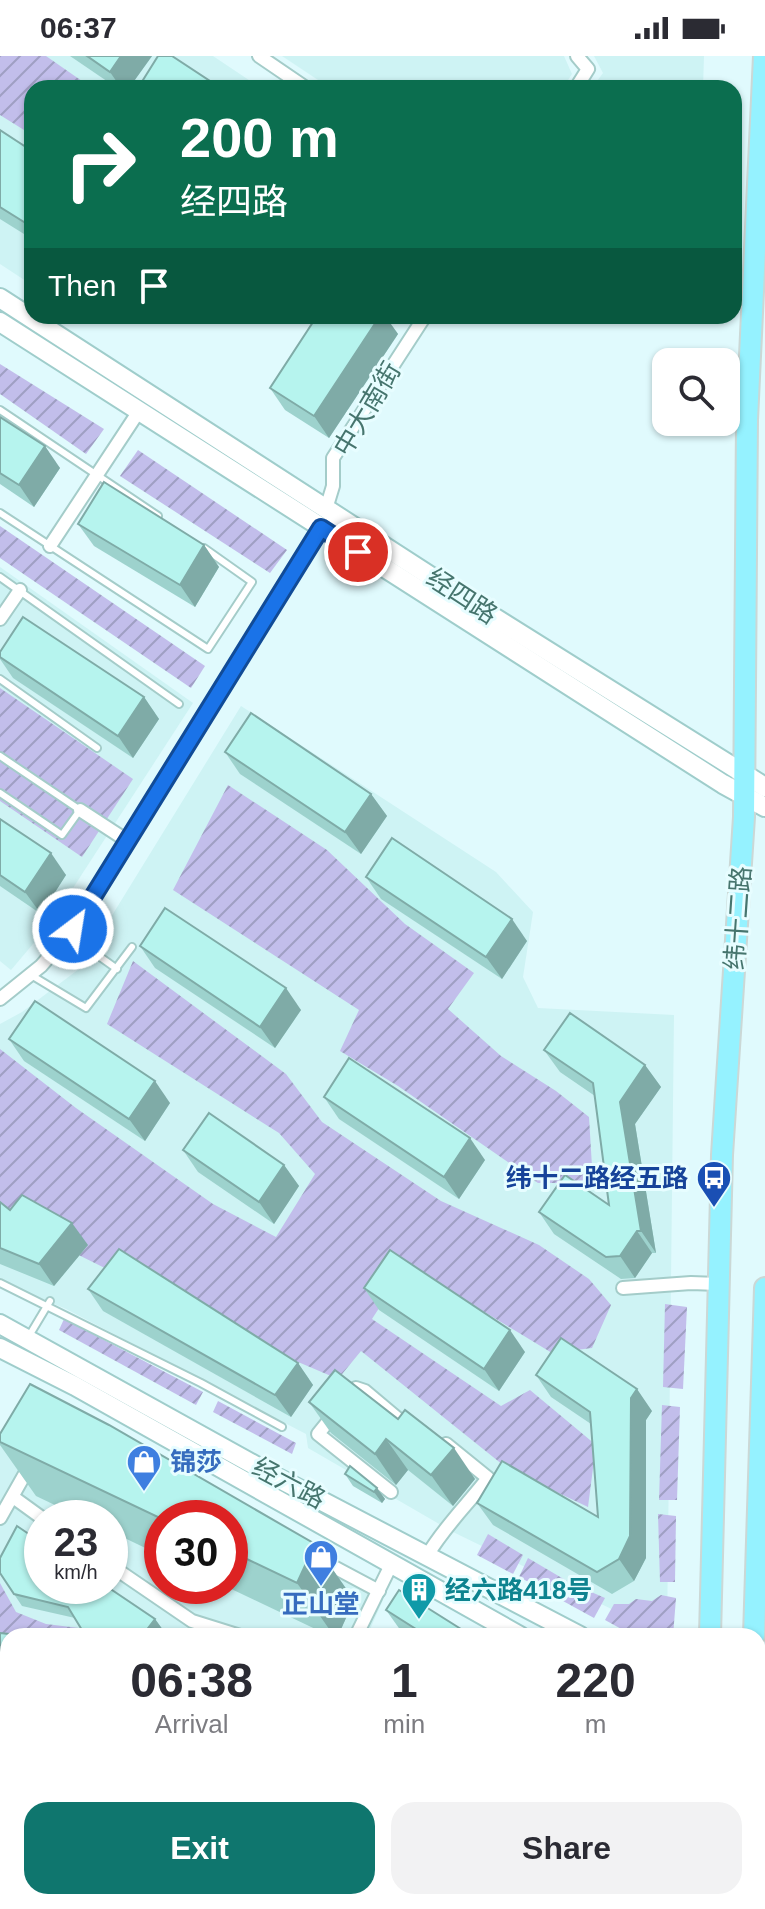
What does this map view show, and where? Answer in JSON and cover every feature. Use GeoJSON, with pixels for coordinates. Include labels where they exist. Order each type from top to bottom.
{"type":"FeatureCollection","features":[{"type":"Feature","properties":{"kind":"main road","name":"纬十二路"},"geometry":{"type":"LineString","coordinates":[[710,1628],[722,1155],[745,798],[747,420],[764,56]]}},
{"type":"Feature","properties":{"kind":"main road","name":"经四路"},"geometry":{"type":"LineString","coordinates":[[0,298],[24,314]]}},
{"type":"Feature","properties":{"kind":"main road","name":"经四路"},"geometry":{"type":"LineString","coordinates":[[0,322],[745,798],[765,807]]}},
{"type":"Feature","properties":{"kind":"main road","name":"经四路"},"geometry":{"type":"LineString","coordinates":[[40,324],[765,787]]}},
{"type":"Feature","properties":{"kind":"main road"},"geometry":{"type":"LineString","coordinates":[[754,1628],[765,1291]]}},
{"type":"Feature","properties":{"kind":"main road","name":"经六路"},"geometry":{"type":"LineString","coordinates":[[0,1324],[274,1476],[565,1628]]}},
{"type":"Feature","properties":{"kind":"main road","name":"经六路"},"geometry":{"type":"LineString","coordinates":[[0,1348],[71,1393],[505,1628]]}},
{"type":"Feature","properties":{"kind":"street"},"geometry":{"type":"LineString","coordinates":[[259,56],[294,80]]}},
{"type":"Feature","properties":{"kind":"street"},"geometry":{"type":"LineString","coordinates":[[577,56],[588,69],[581,80]]}},
{"type":"Feature","properties":{"kind":"street","name":"中大南街"},"geometry":{"type":"LineString","coordinates":[[326,509],[333,486],[333,458],[420,324]]}},
{"type":"Feature","properties":{"kind":"street"},"geometry":{"type":"LineString","coordinates":[[50,546],[139,411]]}},
{"type":"Feature","properties":{"kind":"street"},"geometry":{"type":"LineString","coordinates":[[0,999],[41,966],[68,934],[321,528]]}},
{"type":"Feature","properties":{"kind":"street"},"geometry":{"type":"LineString","coordinates":[[0,619],[20,590]]}},
{"type":"Feature","properties":{"kind":"street"},"geometry":{"type":"LineString","coordinates":[[80,810],[126,840]]}},
{"type":"Feature","properties":{"kind":"street"},"geometry":{"type":"LineString","coordinates":[[623,1288],[718,1284]]}},
{"type":"Feature","properties":{"kind":"street"},"geometry":{"type":"LineString","coordinates":[[391,1492],[318,1434],[356,1388],[365,1391],[412,1430],[420,1430]]}},
{"type":"Feature","properties":{"kind":"street"},"geometry":{"type":"LineString","coordinates":[[427,1556],[439,1536],[488,1478],[440,1439]]}},
{"type":"Feature","properties":{"kind":"street"},"geometry":{"type":"LineString","coordinates":[[0,1518],[35,1457]]}},
{"type":"Feature","properties":{"kind":"street"},"geometry":{"type":"LineString","coordinates":[[13,1497],[24,1505]]}},
{"type":"Feature","properties":{"kind":"street"},"geometry":{"type":"LineString","coordinates":[[311,1555],[379,1591]]}},
{"type":"Feature","properties":{"kind":"street"},"geometry":{"type":"LineString","coordinates":[[360,1628],[391,1565]]}},
{"type":"Feature","properties":{"kind":"street"},"geometry":{"type":"LineString","coordinates":[[128,1577],[192,1621],[214,1628]]}},
{"type":"Feature","properties":{"kind":"lane"},"geometry":{"type":"LineString","coordinates":[[0,410],[164,521]]}},
{"type":"Feature","properties":{"kind":"lane"},"geometry":{"type":"LineString","coordinates":[[0,513],[208,649],[252,582],[202,547]]}},
{"type":"Feature","properties":{"kind":"lane"},"geometry":{"type":"LineString","coordinates":[[0,577],[179,704]]}},
{"type":"Feature","properties":{"kind":"lane"},"geometry":{"type":"LineString","coordinates":[[0,679],[97,748]]}},
{"type":"Feature","properties":{"kind":"lane"},"geometry":{"type":"LineString","coordinates":[[0,756],[80,810],[62,835],[0,793]]}},
{"type":"Feature","properties":{"kind":"lane"},"geometry":{"type":"LineString","coordinates":[[68,934],[117,969]]}},
{"type":"Feature","properties":{"kind":"lane"},"geometry":{"type":"LineString","coordinates":[[31,975],[86,1008],[132,947]]}},
{"type":"Feature","properties":{"kind":"lane"},"geometry":{"type":"LineString","coordinates":[[0,1283],[49,1303],[282,1427]]}},
{"type":"Feature","properties":{"kind":"lane"},"geometry":{"type":"LineString","coordinates":[[27,1339],[49,1303]]}},
{"type":"Feature","properties":{"kind":"shaded area"},"geometry":{"type":"Polygon","coordinates":[[[0,56],[213,56],[249,80],[24,80],[24,280],[0,264],[0,56]]]}},
{"type":"Feature","properties":{"kind":"shaded area"},"geometry":{"type":"Polygon","coordinates":[[[0,56],[46,56],[80,80],[24,80],[24,130],[0,115],[0,56]]]}},
{"type":"Feature","properties":{"kind":"shaded area"},"geometry":{"type":"Polygon","coordinates":[[[282,56],[564,56],[572,74],[568,80],[318,80],[282,56]]]}},
{"type":"Feature","properties":{"kind":"shaded area"},"geometry":{"type":"Polygon","coordinates":[[[594,56],[704,56],[703,80],[598,80],[603,73],[594,56]]]}},
{"type":"Feature","properties":{"kind":"shaded area"},"geometry":{"type":"Polygon","coordinates":[[[0,364],[104,429],[86,454],[0,394],[0,364]]]}},
{"type":"Feature","properties":{"kind":"shaded area"},"geometry":{"type":"Polygon","coordinates":[[[138,450],[287,550],[270,573],[120,476],[138,450]]]}},
{"type":"Feature","properties":{"kind":"shaded area"},"geometry":{"type":"Polygon","coordinates":[[[0,526],[205,666],[191,688],[0,558],[0,526]]]}},
{"type":"Feature","properties":{"kind":"shaded area"},"geometry":{"type":"Polygon","coordinates":[[[0,567],[193,703],[49,925],[11,970],[0,961],[0,567]]]}},
{"type":"Feature","properties":{"kind":"shaded area"},"geometry":{"type":"Polygon","coordinates":[[[0,688],[133,779],[82,857],[0,801],[0,688]]]}},
{"type":"Feature","properties":{"kind":"shaded area"},"geometry":{"type":"Polygon","coordinates":[[[241,706],[496,872],[533,912],[523,977],[538,1008],[674,1015],[667,1628],[651,1628],[453,1532],[308,1448],[306,1434],[66,1309],[0,1281],[0,1024],[22,1012],[79,969],[241,706]]]}},
{"type":"Feature","properties":{"kind":"shaded area"},"geometry":{"type":"Polygon","coordinates":[[[228,785],[327,850],[405,924],[474,973],[448,1009],[501,1056],[556,1091],[589,1117],[593,1183],[538,1183],[398,1086],[340,1051],[359,1010],[173,890],[228,785]]]}},
{"type":"Feature","properties":{"kind":"shaded area"},"geometry":{"type":"Polygon","coordinates":[[[133,961],[286,1074],[322,1122],[441,1201],[539,1245],[589,1279],[611,1305],[592,1348],[552,1353],[407,1265],[372,1319],[501,1406],[530,1390],[596,1445],[588,1507],[508,1469],[361,1351],[338,1379],[270,1350],[0,1216],[0,1049],[76,1108],[213,1204],[276,1237],[315,1174],[279,1133],[107,1024],[133,961]]]}},
{"type":"Feature","properties":{"kind":"shaded area"},"geometry":{"type":"Polygon","coordinates":[[[665,1304],[687,1307],[683,1389],[663,1387],[665,1304]]]}},
{"type":"Feature","properties":{"kind":"shaded area"},"geometry":{"type":"Polygon","coordinates":[[[64,1319],[203,1392],[196,1405],[59,1330],[64,1319]]]}},
{"type":"Feature","properties":{"kind":"shaded area"},"geometry":{"type":"Polygon","coordinates":[[[218,1401],[296,1443],[292,1454],[213,1412],[218,1401]]]}},
{"type":"Feature","properties":{"kind":"shaded area"},"geometry":{"type":"Polygon","coordinates":[[[662,1405],[680,1407],[677,1500],[659,1500],[662,1405]]]}},
{"type":"Feature","properties":{"kind":"shaded area"},"geometry":{"type":"Polygon","coordinates":[[[57,1416],[206,1500],[144,1500],[144,1604],[248,1604],[248,1524],[383,1600],[371,1628],[0,1628],[0,1440],[57,1416]]]}},
{"type":"Feature","properties":{"kind":"shaded area"},"geometry":{"type":"Polygon","coordinates":[[[658,1514],[676,1516],[675,1582],[660,1582],[658,1514]]]}},
{"type":"Feature","properties":{"kind":"shaded area"},"geometry":{"type":"Polygon","coordinates":[[[488,1534],[523,1555],[513,1574],[477,1555],[488,1534]]]}},
{"type":"Feature","properties":{"kind":"shaded area"},"geometry":{"type":"Polygon","coordinates":[[[528,1558],[567,1581],[557,1597],[519,1577],[528,1558]]]}},
{"type":"Feature","properties":{"kind":"shaded area"},"geometry":{"type":"Polygon","coordinates":[[[0,1583],[16,1612],[46,1624],[79,1628],[0,1628],[0,1583]]]}},
{"type":"Feature","properties":{"kind":"shaded area"},"geometry":{"type":"Polygon","coordinates":[[[573,1584],[605,1598],[594,1618],[563,1601],[573,1584]]]}},
{"type":"Feature","properties":{"kind":"shaded area"},"geometry":{"type":"Polygon","coordinates":[[[661,1595],[676,1598],[674,1628],[620,1628],[605,1620],[614,1604],[629,1604],[636,1599],[652,1601],[661,1595]]]}},
{"type":"Feature","properties":{"kind":"building"},"geometry":{"type":"Polygon","coordinates":[[[87,56],[121,56],[110,72],[87,56]]]}},
{"type":"Feature","properties":{"kind":"building"},"geometry":{"type":"Polygon","coordinates":[[[158,56],[172,56],[208,80],[143,80],[158,56]]]}},
{"type":"Feature","properties":{"kind":"building"},"geometry":{"type":"Polygon","coordinates":[[[0,130],[24,146],[24,222],[0,207],[0,130]]]}},
{"type":"Feature","properties":{"kind":"building"},"geometry":{"type":"Polygon","coordinates":[[[312,324],[375,324],[314,416],[270,388],[312,324]]]}},
{"type":"Feature","properties":{"kind":"building"},"geometry":{"type":"Polygon","coordinates":[[[0,417],[45,446],[19,485],[0,473],[0,417]]]}},
{"type":"Feature","properties":{"kind":"building"},"geometry":{"type":"Polygon","coordinates":[[[104,482],[204,545],[180,585],[78,524],[104,482]]]}},
{"type":"Feature","properties":{"kind":"building"},"geometry":{"type":"Polygon","coordinates":[[[23,617],[144,697],[118,736],[0,657],[0,652],[23,617]]]}},
{"type":"Feature","properties":{"kind":"building"},"geometry":{"type":"Polygon","coordinates":[[[251,713],[371,794],[345,832],[225,752],[251,713]]]}},
{"type":"Feature","properties":{"kind":"building"},"geometry":{"type":"Polygon","coordinates":[[[0,819],[51,853],[25,892],[0,875],[0,819]]]}},
{"type":"Feature","properties":{"kind":"building"},"geometry":{"type":"Polygon","coordinates":[[[392,838],[512,919],[486,957],[366,877],[392,838]]]}},
{"type":"Feature","properties":{"kind":"building"},"geometry":{"type":"Polygon","coordinates":[[[165,908],[286,988],[260,1027],[140,946],[165,908]]]}},
{"type":"Feature","properties":{"kind":"building"},"geometry":{"type":"Polygon","coordinates":[[[35,1001],[155,1081],[129,1119],[9,1039],[35,1001]]]}},
{"type":"Feature","properties":{"kind":"building"},"geometry":{"type":"Polygon","coordinates":[[[570,1013],[645,1065],[620,1102],[641,1231],[637,1231],[620,1256],[606,1257],[539,1212],[565,1175],[609,1205],[593,1083],[544,1050],[570,1013]]]}},
{"type":"Feature","properties":{"kind":"building"},"geometry":{"type":"Polygon","coordinates":[[[349,1058],[470,1138],[444,1177],[324,1097],[349,1058]]]}},
{"type":"Feature","properties":{"kind":"building"},"geometry":{"type":"Polygon","coordinates":[[[209,1113],[284,1165],[259,1202],[183,1150],[209,1113]]]}},
{"type":"Feature","properties":{"kind":"building"},"geometry":{"type":"Polygon","coordinates":[[[22,1195],[72,1223],[39,1264],[0,1248],[0,1202],[10,1210],[22,1195]]]}},
{"type":"Feature","properties":{"kind":"building"},"geometry":{"type":"Polygon","coordinates":[[[119,1249],[298,1363],[275,1395],[88,1289],[119,1249]]]}},
{"type":"Feature","properties":{"kind":"building"},"geometry":{"type":"Polygon","coordinates":[[[390,1250],[510,1330],[484,1369],[364,1288],[390,1250]]]}},
{"type":"Feature","properties":{"kind":"building"},"geometry":{"type":"Polygon","coordinates":[[[561,1338],[637,1389],[631,1398],[630,1536],[619,1559],[597,1572],[477,1503],[502,1461],[598,1517],[590,1412],[536,1375],[561,1338]]]}},
{"type":"Feature","properties":{"kind":"building"},"geometry":{"type":"Polygon","coordinates":[[[335,1370],[398,1419],[405,1410],[454,1448],[431,1475],[386,1439],[375,1454],[309,1402],[335,1370]]]}},
{"type":"Feature","properties":{"kind":"building"},"geometry":{"type":"Polygon","coordinates":[[[30,1384],[109,1425],[239,1500],[144,1500],[144,1510],[128,1500],[122,1500],[0,1442],[0,1434],[30,1384]]]}},
{"type":"Feature","properties":{"kind":"building"},"geometry":{"type":"Polygon","coordinates":[[[350,1466],[377,1488],[374,1492],[345,1474],[350,1466]]]}},
{"type":"Feature","properties":{"kind":"building"},"geometry":{"type":"Polygon","coordinates":[[[248,1505],[315,1544],[297,1583],[248,1560],[248,1505]]]}},
{"type":"Feature","properties":{"kind":"building"},"geometry":{"type":"Polygon","coordinates":[[[17,1526],[24,1531],[24,1596],[14,1594],[0,1573],[0,1558],[17,1526]]]}},
{"type":"Feature","properties":{"kind":"building"},"geometry":{"type":"Polygon","coordinates":[[[399,1590],[459,1628],[414,1628],[386,1610],[399,1590]]]}},
{"type":"Feature","properties":{"kind":"building"},"geometry":{"type":"Polygon","coordinates":[[[128,1601],[155,1619],[148,1628],[81,1628],[68,1607],[56,1604],[128,1604],[128,1601]]]}},
{"type":"Feature","properties":{"kind":"place","name":"纬十二路经五路"},"geometry":{"type":"Point","coordinates":[714,1209]}},
{"type":"Feature","properties":{"kind":"place","name":"锦莎"},"geometry":{"type":"Point","coordinates":[144,1493]}},
{"type":"Feature","properties":{"kind":"place","name":"正山堂"},"geometry":{"type":"Point","coordinates":[321,1588]}},
{"type":"Feature","properties":{"kind":"place","name":"经六路418号"},"geometry":{"type":"Point","coordinates":[419,1621]}},
{"type":"Feature","properties":{"kind":"route"},"geometry":{"type":"LineString","coordinates":[[73,929],[321,528],[358,552]]}}]}
